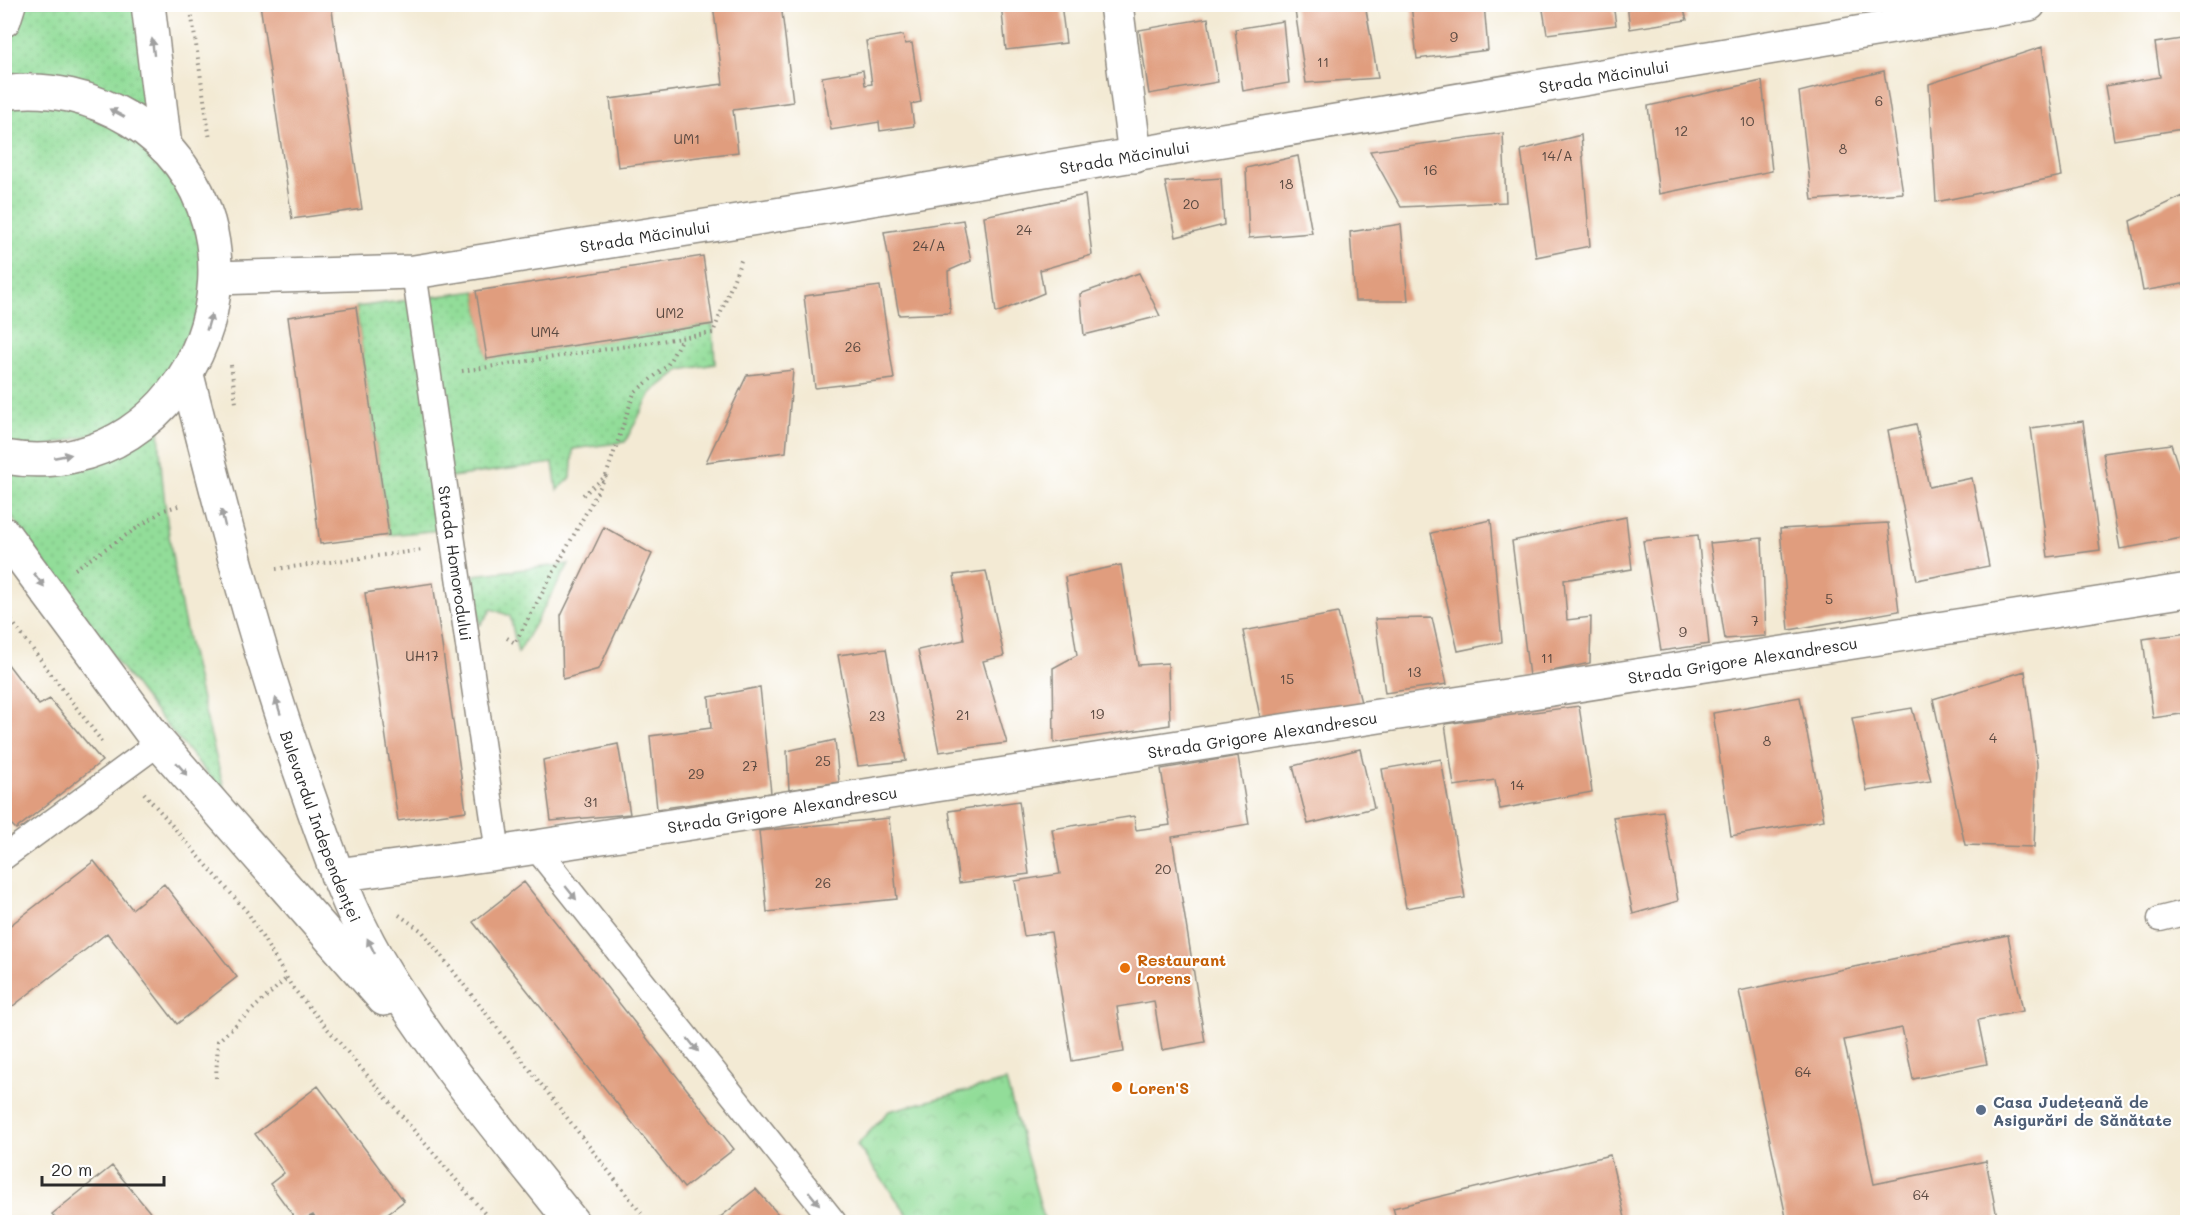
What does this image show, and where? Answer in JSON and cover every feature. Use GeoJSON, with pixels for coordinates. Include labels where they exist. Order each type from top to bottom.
{"type":"FeatureCollection","features":[{"type":"Feature","properties":{"kind":"street"},"geometry":{"type":"LineString","coordinates":[[4,20],[9,4]]}},
{"type":"Feature","properties":{"kind":"street"},"geometry":{"type":"LineString","coordinates":[[148,4],[165,147]]}},
{"type":"Feature","properties":{"kind":"street"},"geometry":{"type":"LineString","coordinates":[[1116,4],[1135,156]]}},
{"type":"Feature","properties":{"kind":"street","name":"Strada Măcinului"},"geometry":{"type":"LineString","coordinates":[[216,278],[414,272],[1135,156],[2029,4]]}},
{"type":"Feature","properties":{"kind":"street"},"geometry":{"type":"LineString","coordinates":[[4,93],[36,91],[65,93],[93,101],[143,128],[165,147],[183,169],[197,194],[214,249],[216,278],[212,312],[202,345],[186,375],[160,407],[144,422],[118,438],[86,451],[52,458],[4,457]]}},
{"type":"Feature","properties":{"kind":"street","name":"Bulevardul Independenței"},"geometry":{"type":"LineString","coordinates":[[186,375],[238,576],[284,726],[345,874],[376,957],[415,1020],[572,1222]]}},
{"type":"Feature","properties":{"kind":"street"},"geometry":{"type":"LineString","coordinates":[[4,534],[159,743],[514,1147]]}},
{"type":"Feature","properties":{"kind":"street","name":"Strada Grigore Alexandrescu"},"geometry":{"type":"LineString","coordinates":[[345,874],[498,853],[2187,590]]}},
{"type":"Feature","properties":{"kind":"lane","name":"Strada Homorodului"},"geometry":{"type":"LineString","coordinates":[[414,272],[498,853]]}},
{"type":"Feature","properties":{"kind":"lane"},"geometry":{"type":"LineString","coordinates":[[4,857],[159,743]]}},
{"type":"Feature","properties":{"kind":"lane"},"geometry":{"type":"LineString","coordinates":[[535,847],[834,1222]]}},
{"type":"Feature","properties":{"kind":"lane"},"geometry":{"type":"LineString","coordinates":[[2160,919],[2187,912]]}},
{"type":"Feature","properties":{"kind":"path"},"geometry":{"type":"LineString","coordinates":[[190,4],[192,19]]}},
{"type":"Feature","properties":{"kind":"path"},"geometry":{"type":"LineString","coordinates":[[429,376],[714,333],[758,218]]}},
{"type":"Feature","properties":{"kind":"path"},"geometry":{"type":"LineString","coordinates":[[507,638],[515,643],[606,476],[633,393],[667,366],[682,338]]}},
{"type":"Feature","properties":{"kind":"path"},"geometry":{"type":"LineString","coordinates":[[231,359],[237,412]]}},
{"type":"Feature","properties":{"kind":"path"},"geometry":{"type":"LineString","coordinates":[[583,495],[606,476]]}},
{"type":"Feature","properties":{"kind":"path"},"geometry":{"type":"LineString","coordinates":[[69,573],[164,510],[186,503]]}},
{"type":"Feature","properties":{"kind":"path"},"geometry":{"type":"LineString","coordinates":[[273,569],[453,546]]}},
{"type":"Feature","properties":{"kind":"path"},"geometry":{"type":"LineString","coordinates":[[4,611],[123,769],[248,913],[287,978],[492,1222]]}},
{"type":"Feature","properties":{"kind":"path"},"geometry":{"type":"LineString","coordinates":[[345,874],[422,931],[648,1222]]}},
{"type":"Feature","properties":{"kind":"path"},"geometry":{"type":"LineString","coordinates":[[216,1078],[218,1041],[287,978]]}},
{"type":"Feature","properties":{"kind":"green space"},"geometry":{"type":"Polygon","coordinates":[[[17,5],[139,5],[154,128],[5,86],[5,45],[17,5]]]}},
{"type":"Feature","properties":{"kind":"green space"},"geometry":{"type":"Polygon","coordinates":[[[36,91],[165,147],[216,278],[144,421],[5,457],[4,93],[36,91]]]}},
{"type":"Feature","properties":{"kind":"green space"},"geometry":{"type":"Polygon","coordinates":[[[476,291],[487,359],[713,324],[715,364],[680,370],[651,393],[625,442],[573,449],[571,478],[557,490],[553,463],[444,478],[451,529],[389,535],[356,307],[476,291]]]}},
{"type":"Feature","properties":{"kind":"green space"},"geometry":{"type":"Polygon","coordinates":[[[159,426],[167,520],[182,612],[226,796],[150,705],[72,603],[5,507],[4,469],[159,426]]]}},
{"type":"Feature","properties":{"kind":"green space"},"geometry":{"type":"Polygon","coordinates":[[[569,564],[518,653],[510,616],[492,609],[480,625],[474,575],[569,564]]]}},
{"type":"Feature","properties":{"kind":"green space"},"geometry":{"type":"Polygon","coordinates":[[[1006,1081],[1045,1222],[913,1222],[857,1145],[889,1111],[1006,1081]]]}},
{"type":"Feature","properties":{"kind":"building"},"geometry":{"type":"Polygon","coordinates":[[[260,4],[331,4],[362,209],[292,219],[260,4]]]}},
{"type":"Feature","properties":{"kind":"building"},"geometry":{"type":"Polygon","coordinates":[[[713,4],[781,4],[793,102],[733,110],[738,152],[618,167],[610,99],[723,84],[713,4]]]}},
{"type":"Feature","properties":{"kind":"building"},"geometry":{"type":"Polygon","coordinates":[[[1001,4],[1061,4],[1066,43],[1006,50],[1001,4]]]}},
{"type":"Feature","properties":{"kind":"building"},"geometry":{"type":"Polygon","coordinates":[[[1294,4],[1365,4],[1378,78],[1306,83],[1294,4]]]}},
{"type":"Feature","properties":{"kind":"building"},"geometry":{"type":"Polygon","coordinates":[[[1411,4],[1484,4],[1488,50],[1417,59],[1411,4]]]}},
{"type":"Feature","properties":{"kind":"building"},"geometry":{"type":"Polygon","coordinates":[[[1542,4],[1613,4],[1616,25],[1547,34],[1542,4]]]}},
{"type":"Feature","properties":{"kind":"building"},"geometry":{"type":"Polygon","coordinates":[[[1627,4],[1682,4],[1687,20],[1630,29],[1627,4]]]}},
{"type":"Feature","properties":{"kind":"building"},"geometry":{"type":"Polygon","coordinates":[[[1208,18],[1218,82],[1149,94],[1139,30],[1208,18]]]}},
{"type":"Feature","properties":{"kind":"building"},"geometry":{"type":"Polygon","coordinates":[[[1283,21],[1289,83],[1243,91],[1235,29],[1283,21]]]}},
{"type":"Feature","properties":{"kind":"building"},"geometry":{"type":"Polygon","coordinates":[[[903,35],[905,44],[912,43],[921,102],[911,104],[914,126],[880,131],[879,122],[831,130],[822,77],[863,70],[865,85],[872,84],[866,41],[903,35]]]}},
{"type":"Feature","properties":{"kind":"building"},"geometry":{"type":"Polygon","coordinates":[[[2188,38],[2188,128],[2114,140],[2105,86],[2160,77],[2155,43],[2188,38]]]}},
{"type":"Feature","properties":{"kind":"building"},"geometry":{"type":"Polygon","coordinates":[[[2042,47],[2062,176],[1936,202],[1929,84],[2042,47]]]}},
{"type":"Feature","properties":{"kind":"building"},"geometry":{"type":"Polygon","coordinates":[[[1884,71],[1903,193],[1812,200],[1799,92],[1884,71]]]}},
{"type":"Feature","properties":{"kind":"building"},"geometry":{"type":"Polygon","coordinates":[[[1762,81],[1772,171],[1659,194],[1648,106],[1762,81]]]}},
{"type":"Feature","properties":{"kind":"building"},"geometry":{"type":"Polygon","coordinates":[[[1503,133],[1506,202],[1401,207],[1370,151],[1503,133]]]}},
{"type":"Feature","properties":{"kind":"building"},"geometry":{"type":"Polygon","coordinates":[[[1581,135],[1590,246],[1536,257],[1521,150],[1581,135]]]}},
{"type":"Feature","properties":{"kind":"building"},"geometry":{"type":"Polygon","coordinates":[[[1298,156],[1312,233],[1249,238],[1246,168],[1298,156]]]}},
{"type":"Feature","properties":{"kind":"building"},"geometry":{"type":"Polygon","coordinates":[[[1221,178],[1224,225],[1176,237],[1165,182],[1221,178]]]}},
{"type":"Feature","properties":{"kind":"building"},"geometry":{"type":"Polygon","coordinates":[[[1085,195],[1092,255],[1040,270],[1044,293],[996,313],[984,216],[1085,195]]]}},
{"type":"Feature","properties":{"kind":"building"},"geometry":{"type":"Polygon","coordinates":[[[2183,196],[2188,224],[2188,283],[2143,291],[2130,221],[2183,196]]]}},
{"type":"Feature","properties":{"kind":"building"},"geometry":{"type":"Polygon","coordinates":[[[963,220],[971,261],[948,271],[950,313],[899,315],[884,232],[963,220]]]}},
{"type":"Feature","properties":{"kind":"building"},"geometry":{"type":"Polygon","coordinates":[[[1401,224],[1408,301],[1355,301],[1350,232],[1401,224]]]}},
{"type":"Feature","properties":{"kind":"building"},"geometry":{"type":"Polygon","coordinates":[[[703,256],[713,324],[487,359],[476,291],[703,256]]]}},
{"type":"Feature","properties":{"kind":"building"},"geometry":{"type":"Polygon","coordinates":[[[1139,273],[1160,316],[1084,335],[1080,294],[1139,273]]]}},
{"type":"Feature","properties":{"kind":"building"},"geometry":{"type":"Polygon","coordinates":[[[880,286],[894,379],[815,388],[804,296],[880,286]]]}},
{"type":"Feature","properties":{"kind":"building"},"geometry":{"type":"Polygon","coordinates":[[[356,307],[389,535],[320,544],[288,317],[356,307]]]}},
{"type":"Feature","properties":{"kind":"building"},"geometry":{"type":"Polygon","coordinates":[[[793,370],[786,452],[706,462],[747,375],[793,370]]]}},
{"type":"Feature","properties":{"kind":"building"},"geometry":{"type":"Polygon","coordinates":[[[2083,421],[2100,550],[2048,557],[2031,428],[2083,421]]]}},
{"type":"Feature","properties":{"kind":"building"},"geometry":{"type":"Polygon","coordinates":[[[1916,424],[1929,487],[1972,478],[1989,566],[1917,580],[1888,430],[1916,424]]]}},
{"type":"Feature","properties":{"kind":"building"},"geometry":{"type":"Polygon","coordinates":[[[2171,444],[2180,472],[2188,471],[2188,537],[2120,549],[2103,453],[2171,444]]]}},
{"type":"Feature","properties":{"kind":"building"},"geometry":{"type":"Polygon","coordinates":[[[1626,517],[1632,569],[1564,580],[1567,620],[1591,617],[1590,663],[1529,676],[1512,541],[1626,517]]]}},
{"type":"Feature","properties":{"kind":"building"},"geometry":{"type":"Polygon","coordinates":[[[1491,520],[1502,642],[1458,651],[1431,533],[1491,520]]]}},
{"type":"Feature","properties":{"kind":"building"},"geometry":{"type":"Polygon","coordinates":[[[1888,523],[1899,611],[1789,630],[1780,529],[1888,523]]]}},
{"type":"Feature","properties":{"kind":"building"},"geometry":{"type":"Polygon","coordinates":[[[604,527],[652,554],[599,669],[563,679],[561,616],[604,527]]]}},
{"type":"Feature","properties":{"kind":"building"},"geometry":{"type":"Polygon","coordinates":[[[1698,535],[1709,644],[1661,651],[1643,541],[1698,535]]]}},
{"type":"Feature","properties":{"kind":"building"},"geometry":{"type":"Polygon","coordinates":[[[1762,538],[1766,636],[1725,639],[1710,543],[1762,538]]]}},
{"type":"Feature","properties":{"kind":"building"},"geometry":{"type":"Polygon","coordinates":[[[1121,565],[1138,665],[1168,663],[1170,725],[1054,743],[1053,668],[1077,655],[1065,577],[1121,565]]]}},
{"type":"Feature","properties":{"kind":"building"},"geometry":{"type":"Polygon","coordinates":[[[986,571],[1004,656],[983,661],[1007,743],[939,752],[918,650],[964,640],[954,575],[986,571]]]}},
{"type":"Feature","properties":{"kind":"building"},"geometry":{"type":"Polygon","coordinates":[[[433,583],[466,811],[398,821],[365,593],[433,583]]]}},
{"type":"Feature","properties":{"kind":"building"},"geometry":{"type":"Polygon","coordinates":[[[1338,613],[1364,714],[1260,717],[1243,631],[1338,613]]]}},
{"type":"Feature","properties":{"kind":"building"},"geometry":{"type":"Polygon","coordinates":[[[1432,618],[1447,684],[1385,693],[1375,619],[1432,618]]]}},
{"type":"Feature","properties":{"kind":"building"},"geometry":{"type":"Polygon","coordinates":[[[2188,633],[2188,713],[2153,718],[2143,639],[2188,633]]]}},
{"type":"Feature","properties":{"kind":"building"},"geometry":{"type":"Polygon","coordinates":[[[886,649],[906,761],[858,766],[838,655],[886,649]]]}},
{"type":"Feature","properties":{"kind":"building"},"geometry":{"type":"Polygon","coordinates":[[[4,659],[39,705],[50,699],[102,761],[16,829],[4,817],[4,659]]]}},
{"type":"Feature","properties":{"kind":"building"},"geometry":{"type":"Polygon","coordinates":[[[2025,671],[2037,764],[2034,847],[1965,845],[1933,699],[2025,671]]]}},
{"type":"Feature","properties":{"kind":"building"},"geometry":{"type":"Polygon","coordinates":[[[760,687],[771,793],[657,809],[650,736],[711,728],[709,697],[760,687]]]}},
{"type":"Feature","properties":{"kind":"building"},"geometry":{"type":"Polygon","coordinates":[[[1800,697],[1824,820],[1731,836],[1713,713],[1800,697]]]}},
{"type":"Feature","properties":{"kind":"building"},"geometry":{"type":"Polygon","coordinates":[[[1579,706],[1592,792],[1500,809],[1495,780],[1454,786],[1445,724],[1579,706]]]}},
{"type":"Feature","properties":{"kind":"building"},"geometry":{"type":"Polygon","coordinates":[[[1912,708],[1931,781],[1867,791],[1852,718],[1912,708]]]}},
{"type":"Feature","properties":{"kind":"building"},"geometry":{"type":"Polygon","coordinates":[[[835,740],[839,782],[789,790],[787,751],[835,740]]]}},
{"type":"Feature","properties":{"kind":"building"},"geometry":{"type":"Polygon","coordinates":[[[618,744],[630,814],[551,821],[543,760],[618,744]]]}},
{"type":"Feature","properties":{"kind":"building"},"geometry":{"type":"Polygon","coordinates":[[[1360,749],[1374,808],[1308,824],[1293,766],[1360,749]]]}},
{"type":"Feature","properties":{"kind":"building","name":"Restaurant Lorens"},"geometry":{"type":"Polygon","coordinates":[[[1238,756],[1249,824],[1172,837],[1205,1042],[1162,1050],[1154,1001],[1117,1007],[1124,1052],[1072,1061],[1051,932],[1024,936],[1015,881],[1060,874],[1052,829],[1134,816],[1136,830],[1170,825],[1161,769],[1238,756]]]}},
{"type":"Feature","properties":{"kind":"building"},"geometry":{"type":"Polygon","coordinates":[[[1441,759],[1465,898],[1406,908],[1382,769],[1441,759]]]}},
{"type":"Feature","properties":{"kind":"building"},"geometry":{"type":"Polygon","coordinates":[[[1019,801],[1029,874],[959,883],[949,811],[1019,801]]]}},
{"type":"Feature","properties":{"kind":"building"},"geometry":{"type":"Polygon","coordinates":[[[1663,811],[1678,901],[1633,914],[1613,817],[1663,811]]]}},
{"type":"Feature","properties":{"kind":"building"},"geometry":{"type":"Polygon","coordinates":[[[889,818],[897,899],[767,912],[759,831],[889,818]]]}},
{"type":"Feature","properties":{"kind":"building"},"geometry":{"type":"Polygon","coordinates":[[[94,861],[132,909],[164,884],[237,977],[177,1024],[107,933],[4,1013],[4,930],[94,861]]]}},
{"type":"Feature","properties":{"kind":"building"},"geometry":{"type":"Polygon","coordinates":[[[524,882],[734,1149],[684,1188],[473,922],[524,882]]]}},
{"type":"Feature","properties":{"kind":"building","name":"Casa Județeană de Asigurări de Sănătate"},"geometry":{"type":"Polygon","coordinates":[[[2008,935],[2023,1011],[1978,1020],[1987,1064],[1913,1079],[1902,1028],[1844,1040],[1874,1184],[1986,1161],[1998,1222],[1787,1222],[1739,991],[2008,935]]]}},
{"type":"Feature","properties":{"kind":"building"},"geometry":{"type":"Polygon","coordinates":[[[318,1086],[404,1201],[376,1222],[318,1222],[313,1215],[298,1222],[270,1184],[284,1173],[255,1134],[318,1086]]]}},
{"type":"Feature","properties":{"kind":"building"},"geometry":{"type":"Polygon","coordinates":[[[1610,1155],[1626,1222],[1397,1222],[1393,1208],[1610,1155]]]}},
{"type":"Feature","properties":{"kind":"building"},"geometry":{"type":"Polygon","coordinates":[[[112,1166],[158,1222],[59,1222],[52,1214],[112,1166]]]}},
{"type":"Feature","properties":{"kind":"building"},"geometry":{"type":"Polygon","coordinates":[[[756,1189],[785,1222],[714,1222],[756,1189]]]}},
{"type":"Feature","properties":{"kind":"place","name":"Restaurant Lorens"},"geometry":{"type":"Point","coordinates":[1125,968]}},
{"type":"Feature","properties":{"kind":"place","name":"Loren'S"},"geometry":{"type":"Point","coordinates":[1117,1087]}},
{"type":"Feature","properties":{"kind":"place","name":"Casa Județeană de Asigurări de Sănătate"},"geometry":{"type":"Point","coordinates":[1981,1110]}}]}
